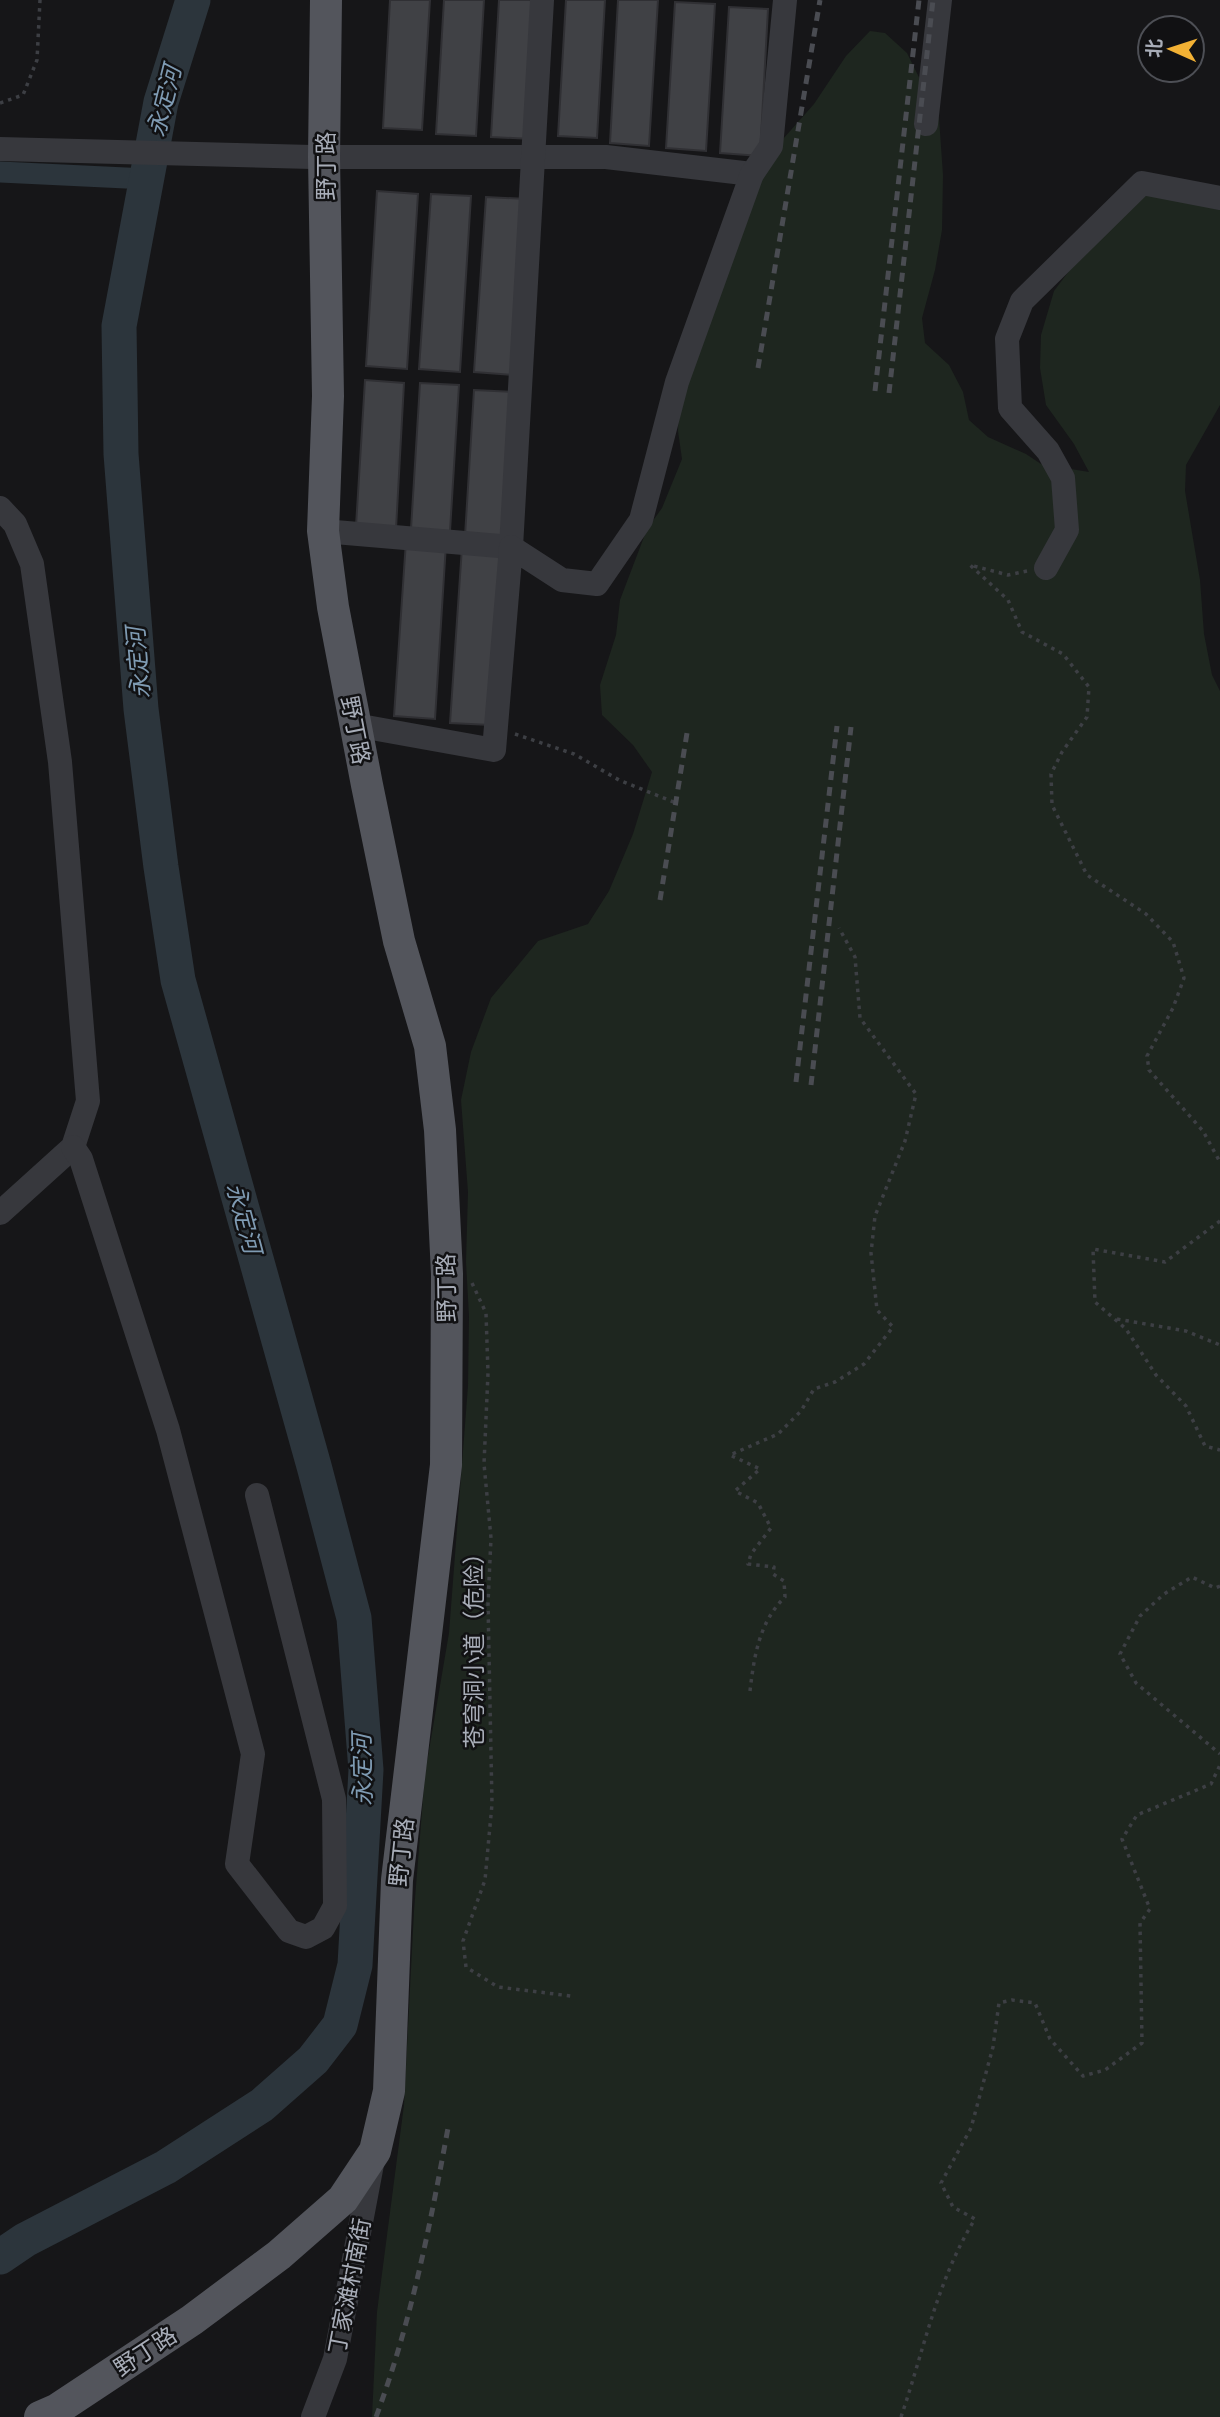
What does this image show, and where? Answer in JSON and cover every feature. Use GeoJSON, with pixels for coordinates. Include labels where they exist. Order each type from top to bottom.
{"type":"FeatureCollection","features":[{"type":"Feature","properties":{"kind":"main road","name":"野丁路"},"geometry":{"type":"LineString","coordinates":[[40,2417],[56,2410],[192,2320],[279,2255],[343,2199],[375,2151],[389,2091],[397,1880],[446,1465],[447,1274],[440,1130],[430,1046],[399,941],[333,607],[323,531],[328,396],[318,157],[326,0]]}},
{"type":"Feature","properties":{"kind":"street"},"geometry":{"type":"LineString","coordinates":[[355,725],[494,750],[511,547],[542,0]]}},
{"type":"Feature","properties":{"kind":"street"},"geometry":{"type":"LineString","coordinates":[[323,531],[511,547],[562,580],[597,584],[641,520],[677,382],[752,174],[771,146],[785,0]]}},
{"type":"Feature","properties":{"kind":"street"},"geometry":{"type":"LineString","coordinates":[[926,124],[940,0]]}},
{"type":"Feature","properties":{"kind":"street"},"geometry":{"type":"LineString","coordinates":[[0,149],[318,157],[606,157],[752,174]]}},
{"type":"Feature","properties":{"kind":"street"},"geometry":{"type":"LineString","coordinates":[[1046,568],[1067,530],[1063,478],[1048,450],[1010,408],[1007,339],[1022,301],[1142,183],[1220,198]]}},
{"type":"Feature","properties":{"kind":"street"},"geometry":{"type":"LineString","coordinates":[[0,508],[15,524],[32,564],[60,762],[88,1101],[73,1147],[0,1213]]}},
{"type":"Feature","properties":{"kind":"street"},"geometry":{"type":"LineString","coordinates":[[73,1147],[81,1159],[168,1430],[253,1754],[237,1864],[289,1931],[306,1937],[323,1928],[335,1906],[334,1799],[257,1495]]}},
{"type":"Feature","properties":{"kind":"street","name":"丁家滩村南街"},"geometry":{"type":"LineString","coordinates":[[313,2417],[335,2359],[375,2151]]}},
{"type":"Feature","properties":{"kind":"path"},"geometry":{"type":"LineString","coordinates":[[0,103],[23,95],[37,60],[40,0]]}},
{"type":"Feature","properties":{"kind":"path"},"geometry":{"type":"LineString","coordinates":[[1046,568],[1008,575],[970,565],[1008,600],[1022,632],[1063,654],[1088,687],[1087,717],[1062,752],[1051,774],[1052,805],[1087,875],[1146,914],[1173,942],[1184,978],[1173,1008],[1147,1056],[1149,1070],[1203,1130],[1220,1162]]}},
{"type":"Feature","properties":{"kind":"path"},"geometry":{"type":"LineString","coordinates":[[496,727],[574,754],[619,780],[676,803]]}},
{"type":"Feature","properties":{"kind":"path"},"geometry":{"type":"LineString","coordinates":[[750,1691],[761,1632],[775,1606],[785,1597],[785,1581],[773,1574],[774,1567],[748,1564],[751,1555],[771,1528],[758,1503],[735,1490],[760,1469],[730,1455],[778,1434],[801,1411],[814,1389],[835,1382],[864,1364],[893,1326],[877,1310],[872,1253],[875,1216],[905,1141],[916,1094],[860,1018],[855,957],[839,928]]}},
{"type":"Feature","properties":{"kind":"path"},"geometry":{"type":"LineString","coordinates":[[1220,1221],[1165,1262],[1093,1249],[1095,1302],[1126,1329],[1156,1375],[1186,1406],[1205,1446],[1220,1450]]}},
{"type":"Feature","properties":{"kind":"path","name":"苍穹洞小道（危险）"},"geometry":{"type":"LineString","coordinates":[[470,1277],[485,1313],[488,1373],[484,1464],[491,1538],[488,1602],[492,1804],[485,1880],[463,1941],[466,1967],[498,1987],[571,1996]]}},
{"type":"Feature","properties":{"kind":"path"},"geometry":{"type":"LineString","coordinates":[[1115,1319],[1185,1331],[1220,1345]]}},
{"type":"Feature","properties":{"kind":"path"},"geometry":{"type":"LineString","coordinates":[[1220,1586],[1215,1588],[1192,1577],[1164,1594],[1140,1615],[1120,1654],[1136,1683],[1220,1754]]}},
{"type":"Feature","properties":{"kind":"path"},"geometry":{"type":"LineString","coordinates":[[901,2417],[938,2294],[960,2242],[975,2219],[953,2207],[941,2183],[971,2128],[993,2047],[999,2003],[1012,2000],[1035,2003],[1050,2039],[1083,2076],[1105,2070],[1142,2043],[1140,1923],[1150,1909],[1122,1839],[1137,1815],[1211,1784],[1220,1765]]}},
{"type":"Feature","properties":{"kind":"shaded area"},"geometry":{"type":"Polygon","coordinates":[[[870,31],[885,33],[907,53],[939,118],[943,175],[942,230],[922,318],[925,343],[949,365],[963,392],[969,420],[988,437],[1026,454],[1041,464],[1089,472],[1074,444],[1046,405],[1040,368],[1041,335],[1054,291],[1081,255],[1147,193],[1220,188],[1220,405],[1186,465],[1185,491],[1200,580],[1204,634],[1212,675],[1220,691],[1220,2417],[372,2417],[377,2312],[404,2105],[414,1911],[425,1774],[449,1633],[468,1386],[468,1192],[461,1100],[471,1052],[491,998],[538,941],[588,924],[609,891],[633,834],[652,772],[633,745],[602,715],[600,685],[616,635],[620,600],[647,529],[662,508],[682,459],[678,431],[679,401],[743,215],[783,139],[814,104],[846,56],[870,31]]]}},
{"type":"Feature","properties":{"kind":"building"},"geometry":{"type":"Polygon","coordinates":[[[390,0],[430,0],[422,130],[383,128],[390,0]]]}},
{"type":"Feature","properties":{"kind":"building"},"geometry":{"type":"Polygon","coordinates":[[[444,0],[484,0],[476,136],[436,134],[444,0]]]}},
{"type":"Feature","properties":{"kind":"building"},"geometry":{"type":"Polygon","coordinates":[[[499,0],[539,0],[531,139],[491,137],[499,0]]]}},
{"type":"Feature","properties":{"kind":"building"},"geometry":{"type":"Polygon","coordinates":[[[566,0],[605,0],[597,138],[558,136],[566,0]]]}},
{"type":"Feature","properties":{"kind":"building"},"geometry":{"type":"Polygon","coordinates":[[[618,0],[658,0],[649,146],[610,143],[618,0]]]}},
{"type":"Feature","properties":{"kind":"building"},"geometry":{"type":"Polygon","coordinates":[[[675,2],[715,4],[706,151],[666,148],[675,2]]]}},
{"type":"Feature","properties":{"kind":"building"},"geometry":{"type":"Polygon","coordinates":[[[729,7],[768,9],[760,156],[720,153],[729,7]]]}},
{"type":"Feature","properties":{"kind":"building"},"geometry":{"type":"Polygon","coordinates":[[[377,191],[418,194],[407,369],[366,366],[377,191]]]}},
{"type":"Feature","properties":{"kind":"building"},"geometry":{"type":"Polygon","coordinates":[[[431,194],[471,196],[460,372],[419,369],[431,194]]]}},
{"type":"Feature","properties":{"kind":"building"},"geometry":{"type":"Polygon","coordinates":[[[486,197],[527,199],[515,375],[474,372],[486,197]]]}},
{"type":"Feature","properties":{"kind":"building"},"geometry":{"type":"Polygon","coordinates":[[[365,380],[404,383],[396,529],[356,526],[365,380]]]}},
{"type":"Feature","properties":{"kind":"building"},"geometry":{"type":"Polygon","coordinates":[[[420,383],[459,385],[450,531],[411,529],[420,383]]]}},
{"type":"Feature","properties":{"kind":"building"},"geometry":{"type":"Polygon","coordinates":[[[474,390],[513,392],[504,538],[465,536],[474,390]]]}},
{"type":"Feature","properties":{"kind":"building"},"geometry":{"type":"Polygon","coordinates":[[[406,541],[446,544],[435,719],[394,716],[406,541]]]}},
{"type":"Feature","properties":{"kind":"building"},"geometry":{"type":"Polygon","coordinates":[[[462,547],[502,550],[490,725],[450,723],[462,547]]]}},
{"type":"Feature","properties":{"kind":"waterway","name":"永定河"},"geometry":{"type":"LineString","coordinates":[[0,2257],[25,2240],[166,2167],[262,2105],[313,2060],[340,2025],[355,1965],[366,1770],[354,1618],[178,980],[141,709],[121,454],[119,326],[161,102],[193,0]]}},
{"type":"Feature","properties":{"kind":"waterway"},"geometry":{"type":"LineString","coordinates":[[0,172],[147,179]]}},
{"type":"Feature","properties":{"kind":"railway"},"geometry":{"type":"LineString","coordinates":[[758,368],[820,0]]}},
{"type":"Feature","properties":{"kind":"railway"},"geometry":{"type":"LineString","coordinates":[[875,391],[919,0]]}},
{"type":"Feature","properties":{"kind":"railway"},"geometry":{"type":"LineString","coordinates":[[889,393],[933,0]]}},
{"type":"Feature","properties":{"kind":"railway"},"geometry":{"type":"LineString","coordinates":[[796,1082],[837,726]]}},
{"type":"Feature","properties":{"kind":"railway"},"geometry":{"type":"LineString","coordinates":[[811,1085],[851,727]]}},
{"type":"Feature","properties":{"kind":"railway"},"geometry":{"type":"LineString","coordinates":[[660,900],[687,733]]}},
{"type":"Feature","properties":{"kind":"railway"},"geometry":{"type":"LineString","coordinates":[[376,2417],[399,2346],[427,2238],[448,2128]]}}]}
